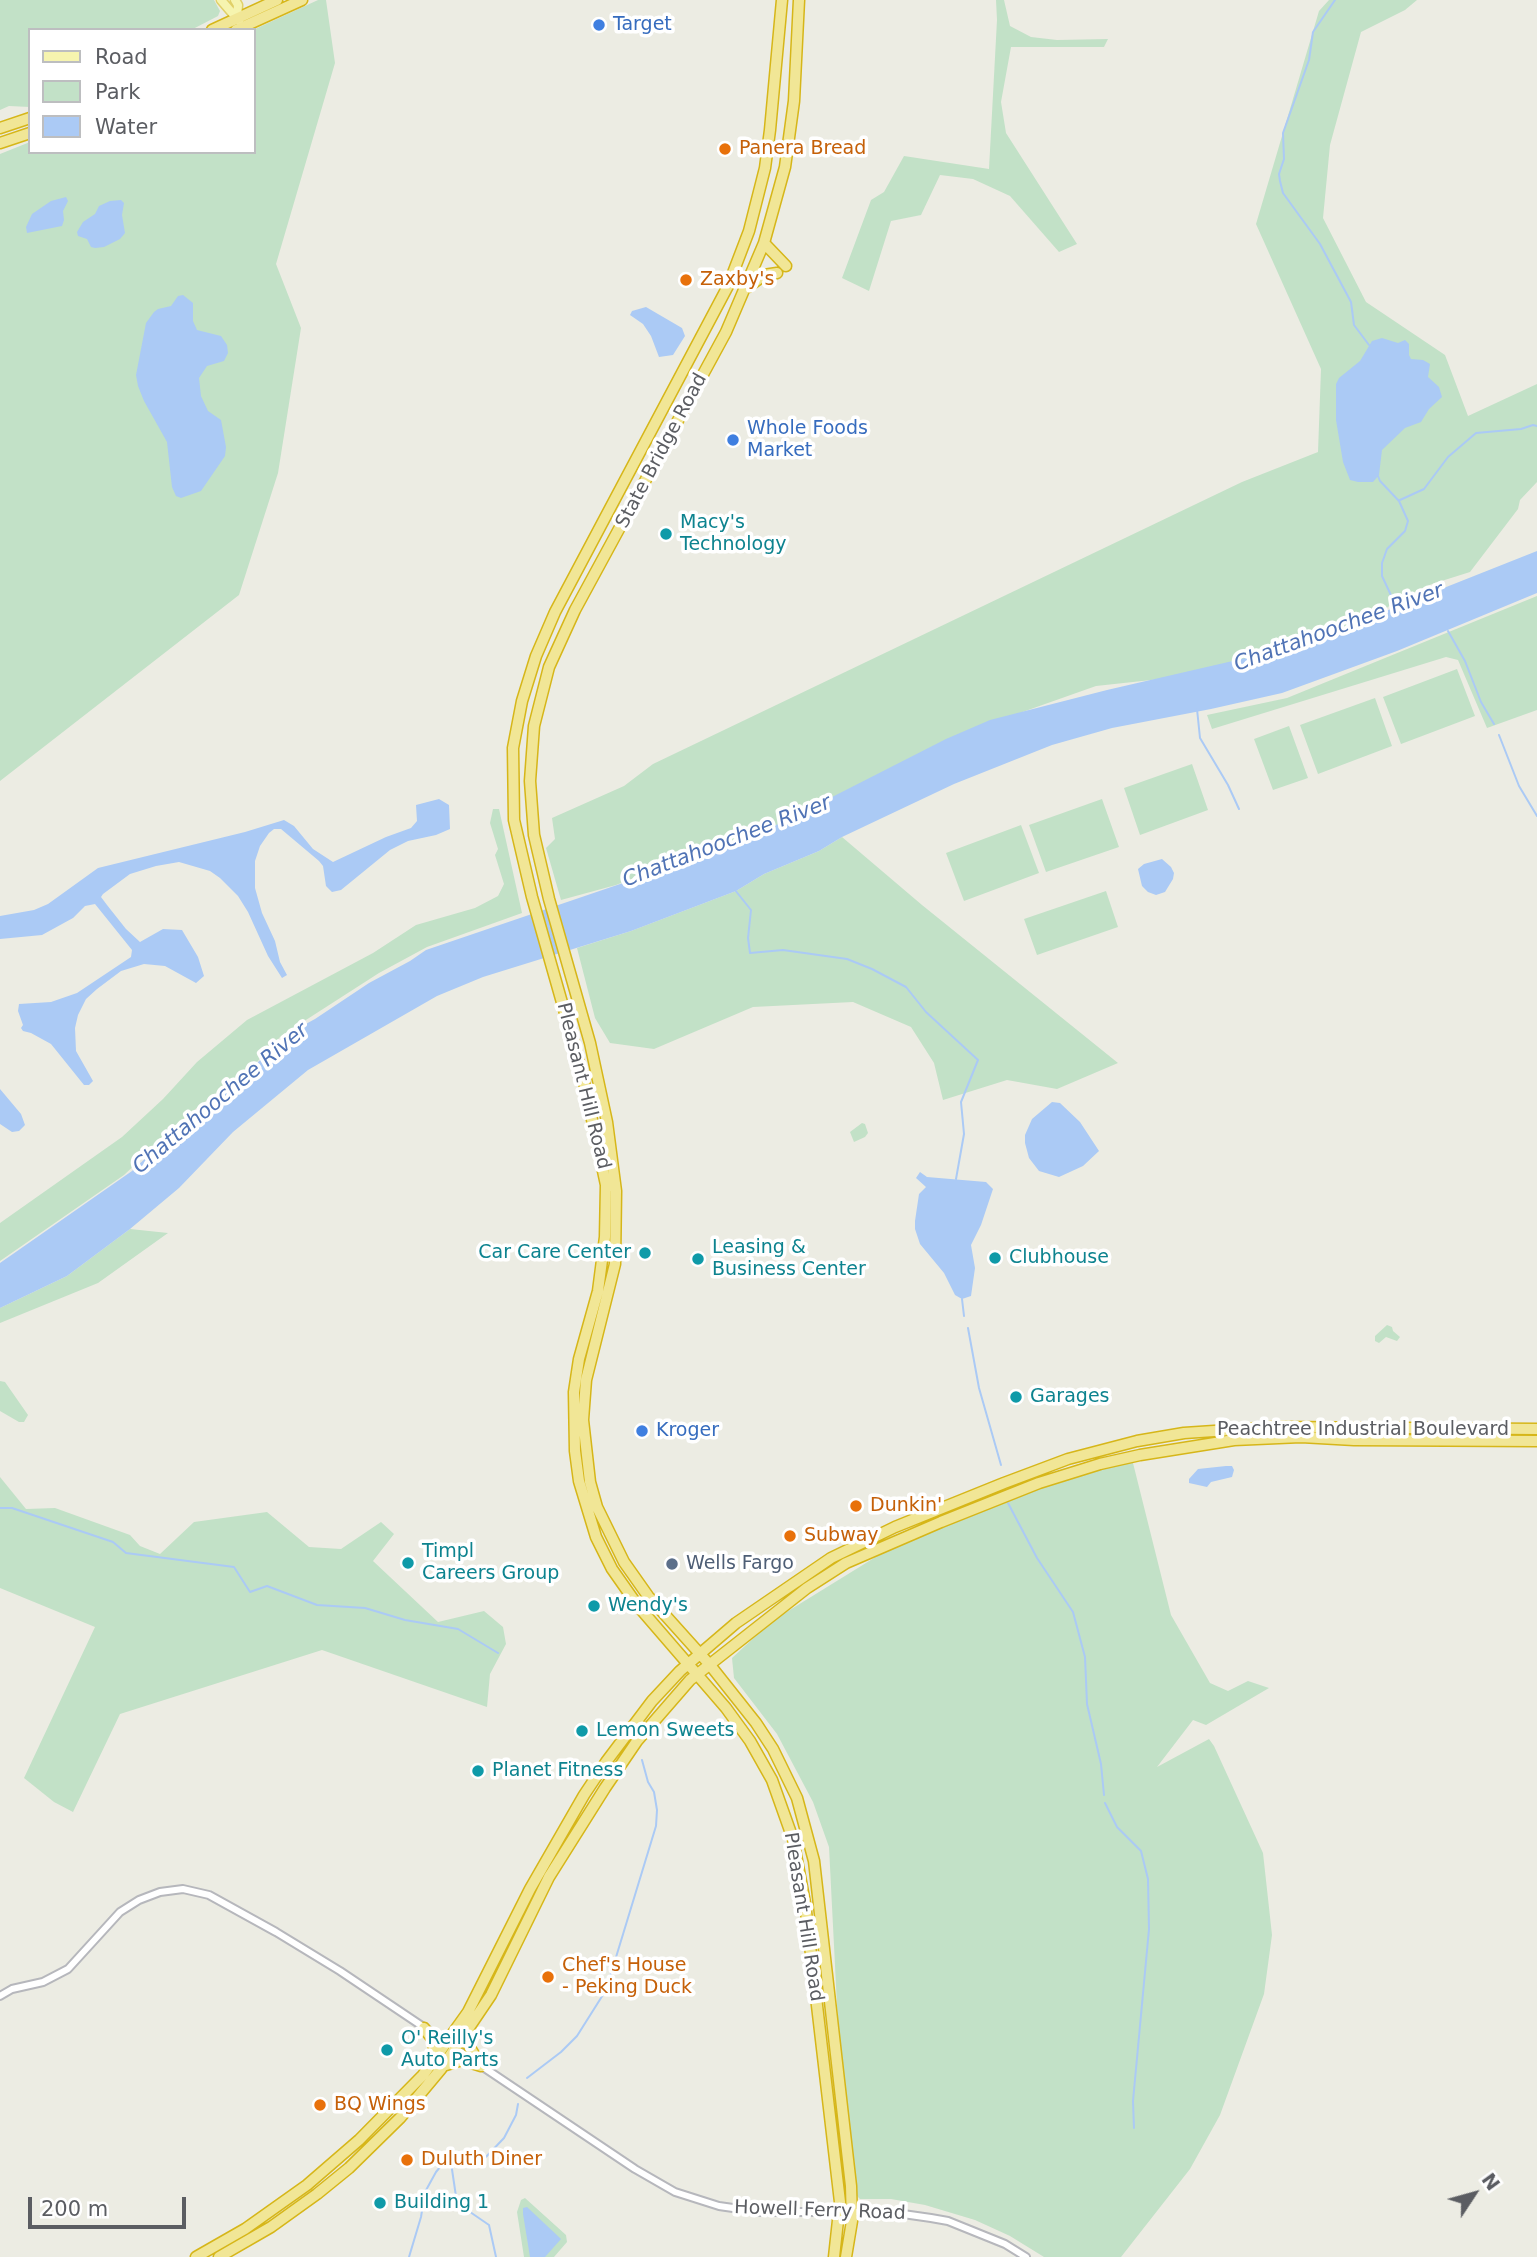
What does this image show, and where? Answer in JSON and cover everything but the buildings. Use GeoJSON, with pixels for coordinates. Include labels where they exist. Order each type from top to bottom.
{"type":"FeatureCollection","features":[{"type":"Feature","properties":{"kind":"highway"},"geometry":{"type":"LineString","coordinates":[[238,25],[277,0]]}},
{"type":"Feature","properties":{"kind":"highway"},"geometry":{"type":"LineString","coordinates":[[238,25],[302,0]]}},
{"type":"Feature","properties":{"kind":"highway","name":"State Bridge Road"},"geometry":{"type":"LineString","coordinates":[[532,897],[514,820],[513,748],[522,701],[536,656],[555,611],[728,286],[750,231],[771,130],[782,0]]}},
{"type":"Feature","properties":{"kind":"highway","name":"State Bridge Road"},"geometry":{"type":"LineString","coordinates":[[549,899],[534,835],[530,781],[534,726],[549,667],[575,610],[726,332],[764,243],[785,167],[794,101],[799,0]]}},
{"type":"Feature","properties":{"kind":"highway"},"geometry":{"type":"LineString","coordinates":[[0,128],[28,119]]}},
{"type":"Feature","properties":{"kind":"highway"},"geometry":{"type":"LineString","coordinates":[[0,143],[28,134]]}},
{"type":"Feature","properties":{"kind":"highway"},"geometry":{"type":"LineString","coordinates":[[764,243],[786,266]]}},
{"type":"Feature","properties":{"kind":"highway"},"geometry":{"type":"LineString","coordinates":[[745,290],[759,278],[777,273]]}},
{"type":"Feature","properties":{"kind":"highway","name":"Pleasant Hill Road"},"geometry":{"type":"LineString","coordinates":[[532,897],[582,1073],[606,1185],[605,1237],[598,1291],[579,1359],[574,1392],[575,1451],[579,1481],[592,1527],[612,1569],[638,1606],[726,1708],[759,1755],[772,1780],[793,1839],[805,1903],[816,1992],[839,2213],[834,2257]]}},
{"type":"Feature","properties":{"kind":"highway","name":"Pleasant Hill Road"},"geometry":{"type":"LineString","coordinates":[[549,899],[590,1042],[607,1122],[616,1192],[615,1264],[586,1380],[583,1420],[590,1482],[597,1507],[624,1562],[648,1596],[710,1665],[756,1723],[773,1749],[797,1798],[814,1861],[852,2212],[846,2257]]}},
{"type":"Feature","properties":{"kind":"highway"},"geometry":{"type":"LineString","coordinates":[[606,1185],[612,1194],[611,1248],[615,1264]]}},
{"type":"Feature","properties":{"kind":"highway","name":"Peachtree Industrial Boulevard"},"geometry":{"type":"LineString","coordinates":[[219,2257],[282,2219],[349,2168],[400,2118],[441,2069],[530,1889],[594,1780],[652,1701],[688,1664],[758,1606],[849,1547],[970,1496],[1068,1459],[1103,1449],[1184,1433],[1246,1427],[1537,1429]]}},
{"type":"Feature","properties":{"kind":"highway","name":"Peachtree Industrial Boulevard"},"geometry":{"type":"LineString","coordinates":[[196,2257],[253,2224],[322,2173],[384,2116],[435,2059],[468,2030],[491,1995],[549,1877],[605,1788],[661,1711],[697,1674],[807,1588],[861,1555],[1039,1483],[1140,1455],[1234,1440],[1301,1437],[1353,1440],[1537,1441]]}},
{"type":"Feature","properties":{"kind":"highway"},"geometry":{"type":"LineString","coordinates":[[424,2028],[433,2040],[435,2059]]}},
{"type":"Feature","properties":{"kind":"highway"},"geometry":{"type":"LineString","coordinates":[[468,2030],[469,2046],[481,2066]]}},
{"type":"Feature","properties":{"kind":"highway"},"geometry":{"type":"LineString","coordinates":[[441,2069],[456,2060],[481,2066]]}},
{"type":"Feature","properties":{"kind":"main road"},"geometry":{"type":"LineString","coordinates":[[221,0],[238,25]]}},
{"type":"Feature","properties":{"kind":"main road"},"geometry":{"type":"LineString","coordinates":[[234,0],[238,5],[238,25]]}},
{"type":"Feature","properties":{"kind":"street","name":"Howell Ferry Road"},"geometry":{"type":"LineString","coordinates":[[0,1996],[12,1989],[43,1982],[68,1969],[120,1912],[139,1900],[160,1892],[183,1889],[209,1895],[340,1971],[653,2181],[675,2192],[719,2206],[761,2212],[909,2214],[948,2221],[1005,2244],[1026,2257]]}},
{"type":"Feature","properties":{"kind":"green space"},"geometry":{"type":"Polygon","coordinates":[[[0,0],[214,0],[220,11],[218,16],[195,28],[28,28],[28,107],[9,106],[0,110],[0,0]]]}},
{"type":"Feature","properties":{"kind":"green space"},"geometry":{"type":"Polygon","coordinates":[[[318,0],[326,0],[335,63],[276,264],[301,328],[278,473],[239,595],[0,781],[0,154],[28,143],[28,154],[256,154],[256,29],[318,0]]]}},
{"type":"Feature","properties":{"kind":"green space"},"geometry":{"type":"Polygon","coordinates":[[[996,0],[1004,0],[1010,26],[1031,37],[1057,40],[1108,39],[1104,47],[1011,47],[1001,102],[1006,133],[1077,244],[1059,252],[1010,196],[973,179],[940,175],[921,215],[891,221],[869,291],[842,278],[871,200],[884,192],[904,156],[989,169],[996,0]]]}},
{"type":"Feature","properties":{"kind":"green space"},"geometry":{"type":"Polygon","coordinates":[[[1329,0],[1417,0],[1405,10],[1361,32],[1330,145],[1323,218],[1366,302],[1445,355],[1468,416],[1537,384],[1537,482],[1520,500],[1518,509],[1470,572],[1432,584],[1398,600],[1375,616],[1328,641],[1179,677],[1096,686],[1014,715],[754,845],[706,850],[616,885],[561,900],[546,848],[555,839],[552,818],[624,786],[653,764],[1242,482],[1318,452],[1321,369],[1256,224],[1319,11],[1329,0]]]}},
{"type":"Feature","properties":{"kind":"green space"},"geometry":{"type":"Polygon","coordinates":[[[1537,596],[1537,710],[1487,728],[1458,660],[1446,657],[1212,729],[1207,715],[1287,698],[1537,596]]]}},
{"type":"Feature","properties":{"kind":"green space"},"geometry":{"type":"Polygon","coordinates":[[[1457,669],[1475,716],[1401,744],[1383,697],[1457,669]]]}},
{"type":"Feature","properties":{"kind":"green space"},"geometry":{"type":"Polygon","coordinates":[[[1375,698],[1392,746],[1318,774],[1300,725],[1375,698]]]}},
{"type":"Feature","properties":{"kind":"green space"},"geometry":{"type":"Polygon","coordinates":[[[1289,726],[1308,778],[1273,790],[1254,739],[1289,726]]]}},
{"type":"Feature","properties":{"kind":"green space"},"geometry":{"type":"Polygon","coordinates":[[[1192,764],[1208,810],[1140,835],[1124,788],[1192,764]]]}},
{"type":"Feature","properties":{"kind":"green space"},"geometry":{"type":"Polygon","coordinates":[[[1102,799],[1119,847],[1046,872],[1029,825],[1102,799]]]}},
{"type":"Feature","properties":{"kind":"green space"},"geometry":{"type":"Polygon","coordinates":[[[493,809],[499,809],[522,913],[427,947],[379,973],[281,1036],[257,1062],[189,1114],[124,1175],[0,1261],[0,1223],[122,1137],[163,1099],[197,1062],[247,1020],[373,953],[416,925],[475,908],[498,896],[504,884],[495,855],[498,849],[490,823],[493,809]]]}},
{"type":"Feature","properties":{"kind":"green space"},"geometry":{"type":"Polygon","coordinates":[[[1021,825],[1039,873],[964,901],[946,853],[1021,825]]]}},
{"type":"Feature","properties":{"kind":"green space"},"geometry":{"type":"Polygon","coordinates":[[[842,837],[1118,1063],[1057,1089],[1007,1080],[943,1100],[934,1063],[911,1027],[853,1002],[753,1007],[654,1049],[610,1043],[595,1018],[577,948],[631,931],[736,891],[764,874],[819,851],[842,837]]]}},
{"type":"Feature","properties":{"kind":"green space"},"geometry":{"type":"Polygon","coordinates":[[[1106,891],[1118,927],[1037,955],[1024,919],[1106,891]]]}},
{"type":"Feature","properties":{"kind":"green space"},"geometry":{"type":"Polygon","coordinates":[[[862,1123],[868,1133],[854,1142],[850,1132],[862,1123]]]}},
{"type":"Feature","properties":{"kind":"green space"},"geometry":{"type":"Polygon","coordinates":[[[130,1229],[168,1233],[98,1283],[0,1323],[0,1308],[67,1276],[130,1229]]]}},
{"type":"Feature","properties":{"kind":"green space"},"geometry":{"type":"Polygon","coordinates":[[[1387,1325],[1400,1337],[1397,1341],[1386,1337],[1379,1343],[1375,1341],[1375,1336],[1387,1325]]]}},
{"type":"Feature","properties":{"kind":"green space"},"geometry":{"type":"Polygon","coordinates":[[[0,1381],[5,1382],[28,1415],[24,1422],[0,1411],[0,1381]]]}},
{"type":"Feature","properties":{"kind":"green space"},"geometry":{"type":"Polygon","coordinates":[[[1130,1460],[1133,1463],[1171,1615],[1210,1683],[1228,1691],[1248,1681],[1269,1688],[1206,1725],[1193,1720],[1157,1767],[1209,1739],[1214,1746],[1263,1853],[1272,1935],[1264,1994],[1220,2115],[1190,2169],[1121,2257],[1044,2257],[1010,2236],[975,2220],[925,2205],[891,2199],[860,2199],[854,2193],[841,2084],[829,1847],[813,1802],[777,1734],[734,1678],[732,1658],[772,1621],[887,1550],[976,1512],[1130,1460]]]}},
{"type":"Feature","properties":{"kind":"green space"},"geometry":{"type":"Polygon","coordinates":[[[0,1477],[26,1509],[55,1508],[130,1535],[140,1546],[160,1554],[194,1522],[267,1512],[309,1547],[341,1549],[381,1522],[394,1534],[373,1561],[438,1622],[484,1611],[503,1627],[506,1644],[490,1674],[487,1707],[322,1650],[120,1714],[73,1812],[54,1802],[24,1778],[95,1627],[0,1588],[0,1477]]]}},
{"type":"Feature","properties":{"kind":"green space"},"geometry":{"type":"Polygon","coordinates":[[[525,2198],[566,2235],[567,2242],[554,2257],[524,2257],[517,2212],[521,2200],[525,2198]]]}},
{"type":"Feature","properties":{"kind":"water"},"geometry":{"type":"Polygon","coordinates":[[[66,197],[68,201],[63,211],[62,226],[27,233],[26,227],[32,214],[51,201],[66,197]]]}},
{"type":"Feature","properties":{"kind":"water"},"geometry":{"type":"Polygon","coordinates":[[[121,200],[124,203],[122,215],[125,233],[120,239],[104,247],[95,248],[91,247],[87,239],[78,236],[77,232],[83,222],[95,214],[99,206],[121,200]]]}},
{"type":"Feature","properties":{"kind":"water"},"geometry":{"type":"Polygon","coordinates":[[[183,295],[193,303],[193,321],[197,330],[221,336],[227,345],[228,353],[224,361],[207,366],[199,378],[201,396],[208,411],[221,420],[225,456],[201,491],[181,498],[176,496],[172,487],[167,442],[144,401],[136,375],[146,323],[154,312],[171,306],[178,296],[183,295]]]}},
{"type":"Feature","properties":{"kind":"water"},"geometry":{"type":"Polygon","coordinates":[[[646,307],[682,328],[685,336],[673,355],[659,357],[643,324],[630,315],[632,311],[646,307]]]}},
{"type":"Feature","properties":{"kind":"water"},"geometry":{"type":"Polygon","coordinates":[[[1382,338],[1398,343],[1405,340],[1409,344],[1411,359],[1430,364],[1428,377],[1439,387],[1442,397],[1429,409],[1421,422],[1405,428],[1382,450],[1379,475],[1373,482],[1358,482],[1350,480],[1343,462],[1336,420],[1336,384],[1339,378],[1360,361],[1372,341],[1382,338]]]}},
{"type":"Feature","properties":{"kind":"water","name":"Chattahoochee River"},"geometry":{"type":"Polygon","coordinates":[[[1537,551],[1537,593],[1397,651],[1282,693],[1112,728],[1052,745],[954,784],[842,837],[819,851],[764,874],[736,891],[631,931],[483,977],[437,996],[308,1070],[233,1132],[179,1188],[130,1229],[67,1276],[0,1308],[0,1263],[132,1171],[190,1116],[235,1083],[291,1032],[426,950],[723,849],[990,720],[1250,657],[1353,624],[1537,551]]]}},
{"type":"Feature","properties":{"kind":"water"},"geometry":{"type":"Polygon","coordinates":[[[439,799],[449,805],[450,829],[408,841],[390,850],[341,890],[332,892],[326,886],[323,866],[319,861],[281,829],[274,829],[269,833],[260,846],[255,861],[255,888],[287,975],[282,978],[238,896],[210,871],[179,862],[130,874],[101,897],[140,942],[163,929],[182,930],[198,957],[204,976],[196,983],[165,966],[144,964],[121,971],[86,999],[75,1028],[76,1051],[93,1081],[89,1085],[84,1085],[51,1044],[21,1028],[23,1025],[18,1011],[19,1004],[51,1002],[77,993],[131,957],[132,950],[95,904],[85,906],[73,918],[42,935],[0,939],[0,916],[34,910],[48,904],[98,868],[284,820],[294,826],[313,849],[333,862],[411,828],[417,821],[416,805],[439,799]]]}},
{"type":"Feature","properties":{"kind":"water"},"geometry":{"type":"Polygon","coordinates":[[[1162,859],[1171,867],[1173,879],[1165,892],[1156,895],[1142,886],[1138,869],[1144,864],[1162,859]]]}},
{"type":"Feature","properties":{"kind":"water"},"geometry":{"type":"Polygon","coordinates":[[[0,1089],[21,1114],[25,1125],[19,1131],[12,1132],[0,1124],[0,1089]]]}},
{"type":"Feature","properties":{"kind":"water"},"geometry":{"type":"Polygon","coordinates":[[[1052,1102],[1060,1103],[1080,1122],[1099,1151],[1083,1166],[1059,1177],[1039,1171],[1029,1158],[1025,1143],[1025,1135],[1032,1119],[1052,1102]]]}},
{"type":"Feature","properties":{"kind":"water"},"geometry":{"type":"Polygon","coordinates":[[[920,1172],[927,1177],[986,1182],[993,1189],[971,1245],[975,1268],[971,1296],[962,1299],[955,1295],[944,1273],[920,1244],[915,1221],[919,1194],[926,1187],[916,1178],[920,1172]]]}},
{"type":"Feature","properties":{"kind":"water"},"geometry":{"type":"Polygon","coordinates":[[[1232,1466],[1232,1477],[1211,1482],[1207,1487],[1189,1483],[1189,1479],[1198,1469],[1232,1466]]]}},
{"type":"Feature","properties":{"kind":"water"},"geometry":{"type":"Polygon","coordinates":[[[527,2207],[561,2239],[545,2257],[530,2257],[523,2214],[523,2208],[527,2207]]]}},
{"type":"Feature","properties":{"kind":"waterway"},"geometry":{"type":"LineString","coordinates":[[1335,0],[1313,32],[1309,60],[1283,133],[1284,159],[1279,174],[1283,193],[1320,244],[1351,302],[1354,325],[1369,345]]}},
{"type":"Feature","properties":{"kind":"waterway"},"geometry":{"type":"LineString","coordinates":[[1400,500],[1424,489],[1448,457],[1476,433],[1537,426]]}},
{"type":"Feature","properties":{"kind":"waterway","name":"Chattahoochee River"},"geometry":{"type":"LineString","coordinates":[[1378,476],[1399,501],[1408,521],[1405,531],[1387,549],[1382,563],[1382,576],[1396,606]]}},
{"type":"Feature","properties":{"kind":"waterway"},"geometry":{"type":"LineString","coordinates":[[1448,631],[1494,724]]}},
{"type":"Feature","properties":{"kind":"waterway"},"geometry":{"type":"LineString","coordinates":[[1197,709],[1200,738],[1239,809]]}},
{"type":"Feature","properties":{"kind":"waterway"},"geometry":{"type":"LineString","coordinates":[[1499,735],[1519,786],[1537,816]]}},
{"type":"Feature","properties":{"kind":"waterway"},"geometry":{"type":"LineString","coordinates":[[735,890],[751,910],[748,938],[750,953],[783,950],[847,959],[872,969],[906,987],[926,1012],[978,1060],[961,1102],[964,1134],[956,1179]]}},
{"type":"Feature","properties":{"kind":"waterway"},"geometry":{"type":"LineString","coordinates":[[962,1299],[964,1316]]}},
{"type":"Feature","properties":{"kind":"waterway"},"geometry":{"type":"LineString","coordinates":[[968,1328],[979,1388],[1001,1465]]}},
{"type":"Feature","properties":{"kind":"waterway"},"geometry":{"type":"LineString","coordinates":[[1008,1503],[1037,1558],[1073,1612],[1085,1657],[1087,1704],[1101,1764],[1104,1795]]}},
{"type":"Feature","properties":{"kind":"waterway"},"geometry":{"type":"LineString","coordinates":[[0,1508],[12,1508],[113,1542],[126,1553],[234,1567],[250,1592],[267,1586],[317,1605],[365,1608],[405,1620],[458,1629],[498,1653]]}},
{"type":"Feature","properties":{"kind":"waterway"},"geometry":{"type":"LineString","coordinates":[[527,2078],[577,2036],[606,1990],[656,1826],[654,1792],[648,1782],[642,1760]]}},
{"type":"Feature","properties":{"kind":"waterway"},"geometry":{"type":"LineString","coordinates":[[1105,1803],[1117,1827],[1141,1851],[1148,1879],[1149,1929],[1133,2101],[1134,2128]]}},
{"type":"Feature","properties":{"kind":"waterway"},"geometry":{"type":"LineString","coordinates":[[451,2156],[484,2159],[504,2138],[516,2115],[518,2104]]}},
{"type":"Feature","properties":{"kind":"waterway"},"geometry":{"type":"LineString","coordinates":[[409,2257],[425,2192],[449,2156]]}},
{"type":"Feature","properties":{"kind":"waterway"},"geometry":{"type":"LineString","coordinates":[[450,2156],[457,2203],[489,2225],[496,2257]]}},
{"type":"Feature","properties":{"kind":"place","name":"Target"},"geometry":{"type":"Point","coordinates":[599,25]}},
{"type":"Feature","properties":{"kind":"place","name":"Panera Bread"},"geometry":{"type":"Point","coordinates":[725,149]}},
{"type":"Feature","properties":{"kind":"place","name":"Zaxby's"},"geometry":{"type":"Point","coordinates":[686,280]}},
{"type":"Feature","properties":{"kind":"place","name":"Whole Foods Market"},"geometry":{"type":"Point","coordinates":[733,440]}},
{"type":"Feature","properties":{"kind":"place","name":"Macy's Technology"},"geometry":{"type":"Point","coordinates":[666,534]}},
{"type":"Feature","properties":{"kind":"place","name":"Car Care Center"},"geometry":{"type":"Point","coordinates":[645,1253]}},
{"type":"Feature","properties":{"kind":"place","name":"Clubhouse"},"geometry":{"type":"Point","coordinates":[995,1258]}},
{"type":"Feature","properties":{"kind":"place","name":"Leasing & Business Center"},"geometry":{"type":"Point","coordinates":[698,1259]}},
{"type":"Feature","properties":{"kind":"place","name":"Garages"},"geometry":{"type":"Point","coordinates":[1016,1397]}},
{"type":"Feature","properties":{"kind":"place","name":"Kroger"},"geometry":{"type":"Point","coordinates":[642,1431]}},
{"type":"Feature","properties":{"kind":"place","name":"Dunkin'"},"geometry":{"type":"Point","coordinates":[856,1506]}},
{"type":"Feature","properties":{"kind":"place","name":"Subway"},"geometry":{"type":"Point","coordinates":[790,1536]}},
{"type":"Feature","properties":{"kind":"place","name":"Timpl Careers Group"},"geometry":{"type":"Point","coordinates":[408,1563]}},
{"type":"Feature","properties":{"kind":"place","name":"Wells Fargo"},"geometry":{"type":"Point","coordinates":[672,1564]}},
{"type":"Feature","properties":{"kind":"place","name":"Wendy's"},"geometry":{"type":"Point","coordinates":[594,1606]}},
{"type":"Feature","properties":{"kind":"place","name":"Lemon Sweets"},"geometry":{"type":"Point","coordinates":[582,1731]}},
{"type":"Feature","properties":{"kind":"place","name":"Planet Fitness"},"geometry":{"type":"Point","coordinates":[478,1771]}},
{"type":"Feature","properties":{"kind":"place","name":"Chef's House - Peking Duck"},"geometry":{"type":"Point","coordinates":[548,1977]}},
{"type":"Feature","properties":{"kind":"place","name":"O' Reilly's Auto Parts"},"geometry":{"type":"Point","coordinates":[387,2050]}},
{"type":"Feature","properties":{"kind":"place","name":"BQ Wings"},"geometry":{"type":"Point","coordinates":[320,2105]}},
{"type":"Feature","properties":{"kind":"place","name":"Duluth Diner"},"geometry":{"type":"Point","coordinates":[407,2160]}},
{"type":"Feature","properties":{"kind":"place","name":"Building 1"},"geometry":{"type":"Point","coordinates":[380,2203]}}]}
